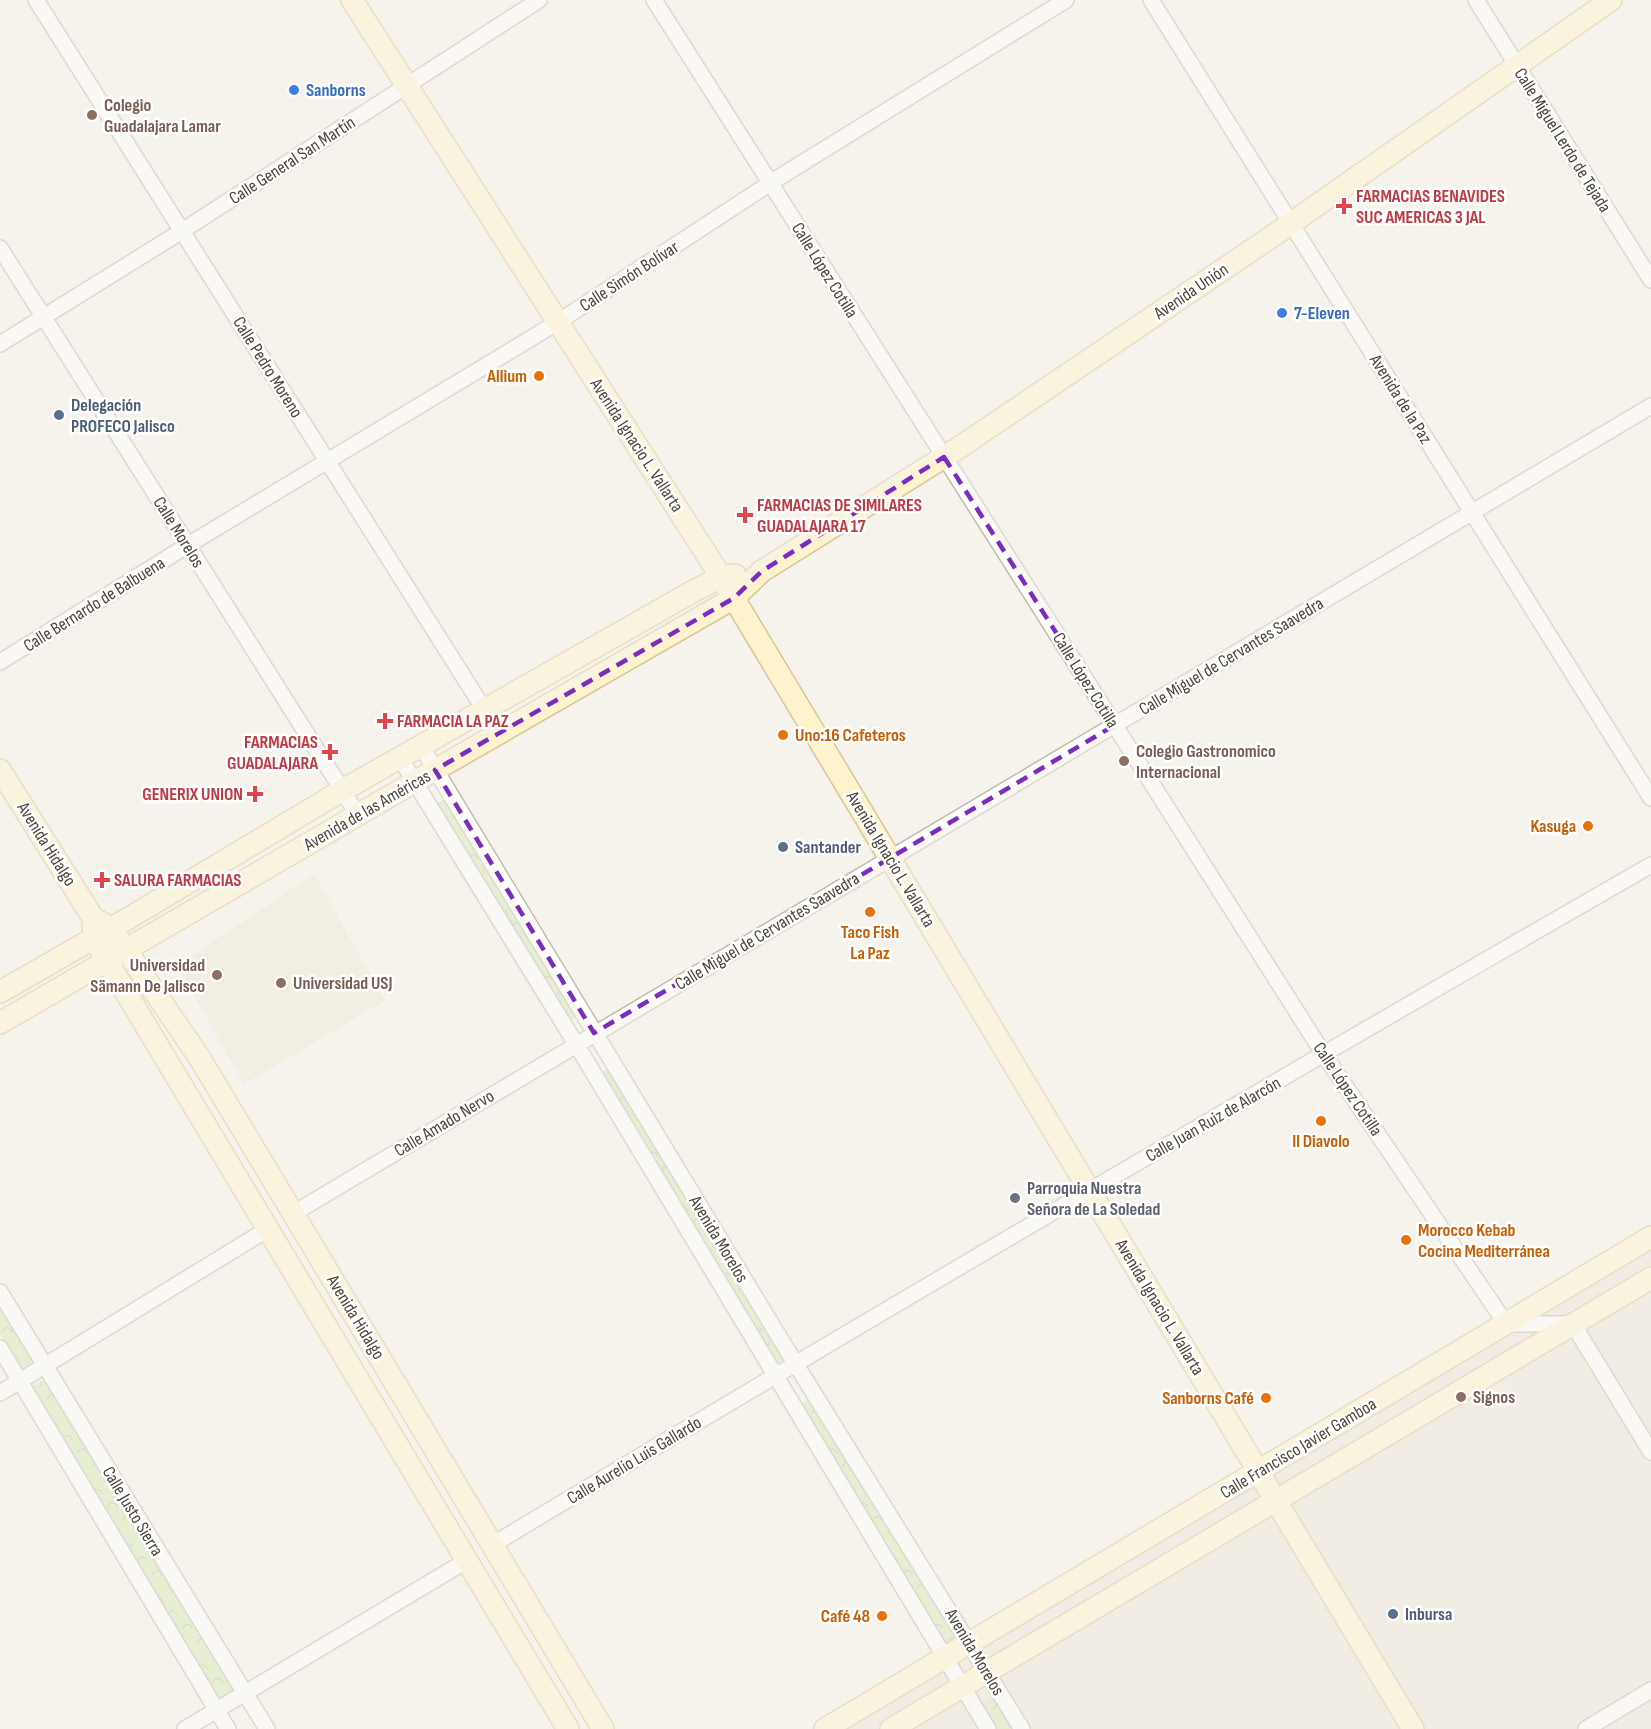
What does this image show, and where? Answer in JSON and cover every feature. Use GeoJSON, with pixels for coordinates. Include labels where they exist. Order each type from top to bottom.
{"type":"FeatureCollection","features":[{"type":"Feature","properties":{"kind":"main road","name":"Avenida Ignacio L. Vallarta"},"geometry":{"type":"LineString","coordinates":[[352,0],[722,577],[1413,1729]]}},
{"type":"Feature","properties":{"kind":"main road","name":"Avenida Unión"},"geometry":{"type":"LineString","coordinates":[[734,598],[762,571],[944,458],[1291,224],[1611,0]]}},
{"type":"Feature","properties":{"kind":"main road","name":"Avenida Unión"},"geometry":{"type":"LineString","coordinates":[[722,577],[762,571]]}},
{"type":"Feature","properties":{"kind":"main road","name":"Avenida de las Américas"},"geometry":{"type":"LineString","coordinates":[[0,992],[100,928],[692,591],[722,577]]}},
{"type":"Feature","properties":{"kind":"main road","name":"Avenida de las Américas"},"geometry":{"type":"LineString","coordinates":[[0,1023],[734,598]]}},
{"type":"Feature","properties":{"kind":"main road","name":"Avenida Hidalgo"},"geometry":{"type":"LineString","coordinates":[[0,770],[100,928],[126,950],[199,1057],[603,1729]]}},
{"type":"Feature","properties":{"kind":"main road","name":"Avenida Hidalgo"},"geometry":{"type":"LineString","coordinates":[[100,928],[107,960],[568,1729]]}},
{"type":"Feature","properties":{"kind":"main road","name":"Calle Francisco Javier Gamboa"},"geometry":{"type":"LineString","coordinates":[[825,1729],[1651,1237]]}},
{"type":"Feature","properties":{"kind":"main road","name":"Calle Francisco Javier Gamboa"},"geometry":{"type":"LineString","coordinates":[[891,1729],[1651,1278]]}},
{"type":"Feature","properties":{"kind":"street","name":"Calle Pedro Moreno"},"geometry":{"type":"LineString","coordinates":[[36,0],[499,733]]}},
{"type":"Feature","properties":{"kind":"street","name":"Calle General San Martín"},"geometry":{"type":"LineString","coordinates":[[0,344],[182,231],[539,0]]}},
{"type":"Feature","properties":{"kind":"street","name":"Calle López Cotilla"},"geometry":{"type":"LineString","coordinates":[[654,0],[1323,1053],[1506,1324]]}},
{"type":"Feature","properties":{"kind":"street","name":"Calle Simón Bolívar"},"geometry":{"type":"LineString","coordinates":[[188,545],[558,322],[770,184],[1066,0]]}},
{"type":"Feature","properties":{"kind":"street","name":"Avenida de la Paz"},"geometry":{"type":"LineString","coordinates":[[1151,0],[1651,798]]}},
{"type":"Feature","properties":{"kind":"street","name":"Calle Miguel Lerdo de Tejada"},"geometry":{"type":"LineString","coordinates":[[1476,0],[1651,280]]}},
{"type":"Feature","properties":{"kind":"street","name":"Calle Morelos"},"geometry":{"type":"LineString","coordinates":[[0,248],[358,815]]}},
{"type":"Feature","properties":{"kind":"street","name":"Calle Miguel de Cervantes Saavedra"},"geometry":{"type":"LineString","coordinates":[[594,1033],[1651,406]]}},
{"type":"Feature","properties":{"kind":"street","name":"Calle Bernardo de Balbuena"},"geometry":{"type":"LineString","coordinates":[[0,662],[188,545]]}},
{"type":"Feature","properties":{"kind":"street","name":"Avenida Morelos"},"geometry":{"type":"LineString","coordinates":[[421,746],[795,1364],[1022,1729]]}},
{"type":"Feature","properties":{"kind":"street","name":"Avenida Morelos"},"geometry":{"type":"LineString","coordinates":[[400,758],[576,1044],[987,1729]]}},
{"type":"Feature","properties":{"kind":"street","name":"Calle Juan Ruiz de Alarcón"},"geometry":{"type":"LineString","coordinates":[[776,1375],[1323,1053],[1651,865]]}},
{"type":"Feature","properties":{"kind":"street","name":"Calle Amado Nervo"},"geometry":{"type":"LineString","coordinates":[[294,1213],[594,1033]]}},
{"type":"Feature","properties":{"kind":"street"},"geometry":{"type":"LineString","coordinates":[[0,1393],[268,1228]]}},
{"type":"Feature","properties":{"kind":"street","name":"Calle Justo Sierra"},"geometry":{"type":"LineString","coordinates":[[0,1292],[267,1729]]}},
{"type":"Feature","properties":{"kind":"street"},"geometry":{"type":"LineString","coordinates":[[1506,1324],[1573,1324],[1651,1452]]}},
{"type":"Feature","properties":{"kind":"street","name":"Calle Justo Sierra"},"geometry":{"type":"LineString","coordinates":[[0,1348],[228,1729]]}},
{"type":"Feature","properties":{"kind":"street","name":"Calle Aurelio Luis Gallardo"},"geometry":{"type":"LineString","coordinates":[[492,1545],[776,1375]]}},
{"type":"Feature","properties":{"kind":"street"},"geometry":{"type":"LineString","coordinates":[[184,1729],[466,1560]]}},
{"type":"Feature","properties":{"kind":"street"},"geometry":{"type":"LineString","coordinates":[[1586,1729],[1651,1690]]}},
{"type":"Feature","properties":{"kind":"highlighted area"},"geometry":{"type":"Polygon","coordinates":[[[944,457],[1115,725],[594,1033],[435,770],[734,598],[762,571],[944,457]]]}},
{"type":"Feature","properties":{"kind":"shaded area","name":"Universidad USJ"},"geometry":{"type":"Polygon","coordinates":[[[314,874],[385,1001],[244,1084],[177,965],[314,874]]]}},
{"type":"Feature","properties":{"kind":"shaded area"},"geometry":{"type":"Polygon","coordinates":[[[1651,1240],[1651,1729],[828,1729],[1651,1240]]]}},
{"type":"Feature","properties":{"kind":"green space"},"geometry":{"type":"Polygon","coordinates":[[[447,798],[579,1016],[569,1022],[437,804],[447,798]]]}},
{"type":"Feature","properties":{"kind":"green space"},"geometry":{"type":"Polygon","coordinates":[[[609,1068],[785,1359],[776,1364],[600,1074],[609,1068]]]}},
{"type":"Feature","properties":{"kind":"green space"},"geometry":{"type":"Polygon","coordinates":[[[0,1299],[37,1359],[21,1369],[0,1334],[0,1299]]]}},
{"type":"Feature","properties":{"kind":"green space"},"geometry":{"type":"Polygon","coordinates":[[[46,1378],[236,1690],[216,1701],[30,1388],[46,1378]]]}},
{"type":"Feature","properties":{"kind":"green space"},"geometry":{"type":"Polygon","coordinates":[[[812,1397],[960,1641],[948,1648],[800,1404],[812,1397]]]}},
{"type":"Feature","properties":{"kind":"green space"},"geometry":{"type":"Polygon","coordinates":[[[997,1695],[1017,1729],[995,1729],[981,1705],[997,1695]]]}},
{"type":"Feature","properties":{"kind":"place","name":"Sanborns"},"geometry":{"type":"Point","coordinates":[294,90]}},
{"type":"Feature","properties":{"kind":"place","name":"Colegio Guadalajara Lamar"},"geometry":{"type":"Point","coordinates":[92,115]}},
{"type":"Feature","properties":{"kind":"place","name":"FARMACIAS BENAVIDES SUC AMERICAS 3 JAL"},"geometry":{"type":"Point","coordinates":[1344,206]}},
{"type":"Feature","properties":{"kind":"place","name":"7-Eleven"},"geometry":{"type":"Point","coordinates":[1282,313]}},
{"type":"Feature","properties":{"kind":"place","name":"Allium"},"geometry":{"type":"Point","coordinates":[539,376]}},
{"type":"Feature","properties":{"kind":"place","name":"Delegación PROFECO Jalisco"},"geometry":{"type":"Point","coordinates":[59,415]}},
{"type":"Feature","properties":{"kind":"place","name":"FARMACIAS DE SIMILARES GUADALAJARA 17"},"geometry":{"type":"Point","coordinates":[745,515]}},
{"type":"Feature","properties":{"kind":"place","name":"FARMACIA LA PAZ"},"geometry":{"type":"Point","coordinates":[385,721]}},
{"type":"Feature","properties":{"kind":"place","name":"Uno:16 Cafeteros"},"geometry":{"type":"Point","coordinates":[783,735]}},
{"type":"Feature","properties":{"kind":"place","name":"FARMACIAS GUADALAJARA"},"geometry":{"type":"Point","coordinates":[330,752]}},
{"type":"Feature","properties":{"kind":"place","name":"Colegio Gastronomico Internacional"},"geometry":{"type":"Point","coordinates":[1124,761]}},
{"type":"Feature","properties":{"kind":"place","name":"GENERIX UNION"},"geometry":{"type":"Point","coordinates":[255,794]}},
{"type":"Feature","properties":{"kind":"place","name":"Kasuga"},"geometry":{"type":"Point","coordinates":[1588,826]}},
{"type":"Feature","properties":{"kind":"place","name":"Santander"},"geometry":{"type":"Point","coordinates":[783,847]}},
{"type":"Feature","properties":{"kind":"place","name":"SALURA FARMACIAS"},"geometry":{"type":"Point","coordinates":[102,880]}},
{"type":"Feature","properties":{"kind":"place","name":"Taco Fish La Paz"},"geometry":{"type":"Point","coordinates":[870,912]}},
{"type":"Feature","properties":{"kind":"place","name":"Universidad Sämann De Jalisco"},"geometry":{"type":"Point","coordinates":[217,975]}},
{"type":"Feature","properties":{"kind":"place","name":"Universidad USJ"},"geometry":{"type":"Point","coordinates":[281,983]}},
{"type":"Feature","properties":{"kind":"place","name":"Il Diavolo"},"geometry":{"type":"Point","coordinates":[1321,1121]}},
{"type":"Feature","properties":{"kind":"place","name":"Parroquia Nuestra Señora de La Soledad"},"geometry":{"type":"Point","coordinates":[1015,1198]}},
{"type":"Feature","properties":{"kind":"place","name":"Morocco Kebab Cocina Mediterránea"},"geometry":{"type":"Point","coordinates":[1406,1240]}},
{"type":"Feature","properties":{"kind":"place","name":"Signos"},"geometry":{"type":"Point","coordinates":[1461,1397]}},
{"type":"Feature","properties":{"kind":"place","name":"Sanborns Café"},"geometry":{"type":"Point","coordinates":[1266,1398]}},
{"type":"Feature","properties":{"kind":"place","name":"Inbursa"},"geometry":{"type":"Point","coordinates":[1393,1614]}},
{"type":"Feature","properties":{"kind":"place","name":"Café 48"},"geometry":{"type":"Point","coordinates":[882,1616]}}]}
